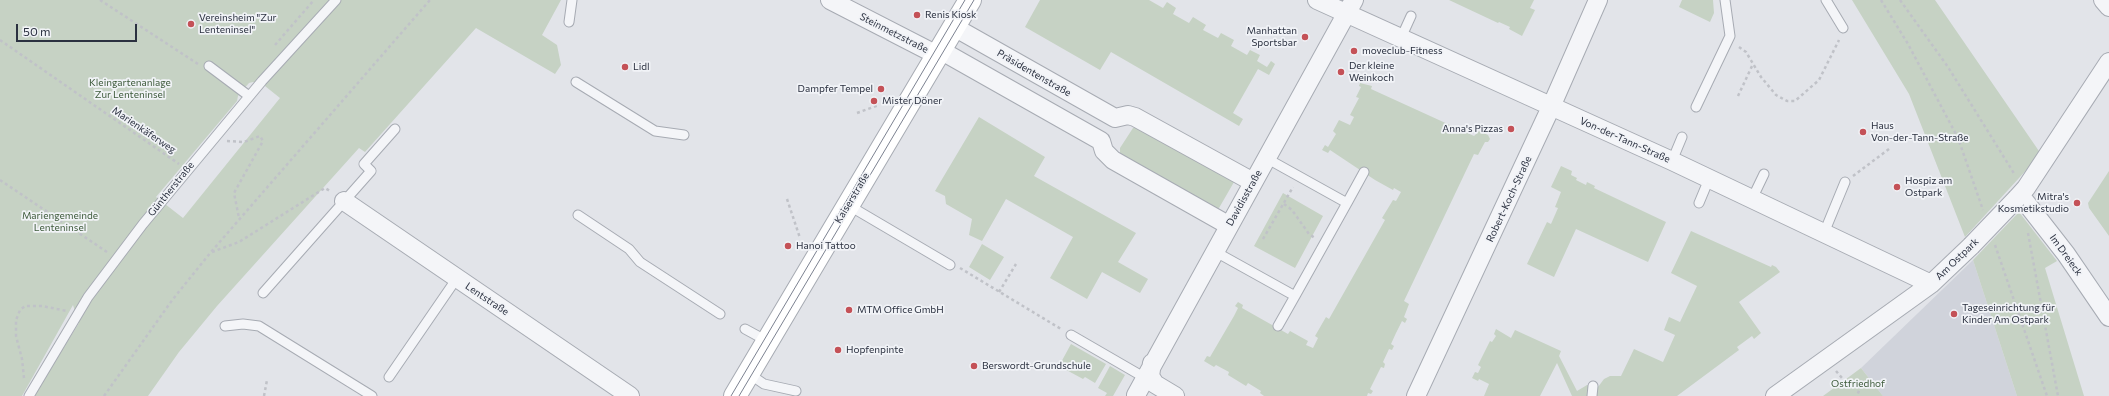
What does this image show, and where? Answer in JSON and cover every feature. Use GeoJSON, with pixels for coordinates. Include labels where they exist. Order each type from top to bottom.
{"type":"FeatureCollection","features":[{"type":"Feature","properties":{"kind":"main road","name":"Kaiserstraße"},"geometry":{"type":"LineString","coordinates":[[735,396],[970,0]]}},
{"type":"Feature","properties":{"kind":"street","name":"Steinmetzstraße"},"geometry":{"type":"LineString","coordinates":[[830,0],[939,52]]}},
{"type":"Feature","properties":{"kind":"street","name":"Von-der-Tann-Straße"},"geometry":{"type":"LineString","coordinates":[[1317,0],[1351,7],[1401,38],[1672,161],[1931,284]]}},
{"type":"Feature","properties":{"kind":"street","name":"Robert-Koch-Straße"},"geometry":{"type":"LineString","coordinates":[[1416,396],[1551,107],[1598,0]]}},
{"type":"Feature","properties":{"kind":"street"},"geometry":{"type":"LineString","coordinates":[[2103,0],[2109,7]]}},
{"type":"Feature","properties":{"kind":"street","name":"Davidisstraße"},"geometry":{"type":"LineString","coordinates":[[1135,395],[1150,375],[1228,225],[1351,7]]}},
{"type":"Feature","properties":{"kind":"street","name":"Präsidentenstraße"},"geometry":{"type":"LineString","coordinates":[[954,27],[1115,118]]}},
{"type":"Feature","properties":{"kind":"street"},"geometry":{"type":"LineString","coordinates":[[939,52],[1101,142],[1104,151],[1113,160],[1228,225]]}},
{"type":"Feature","properties":{"kind":"street","name":"Am Ostpark"},"geometry":{"type":"LineString","coordinates":[[1775,396],[1931,284],[1971,246],[2026,188],[2103,86],[2109,62]]}},
{"type":"Feature","properties":{"kind":"street"},"geometry":{"type":"LineString","coordinates":[[1101,142],[1115,118],[1128,115],[1136,117],[1253,182]]}},
{"type":"Feature","properties":{"kind":"street","name":"Im Dreieck"},"geometry":{"type":"LineString","coordinates":[[2018,197],[2066,254],[2109,317]]}},
{"type":"Feature","properties":{"kind":"street","name":"Lentstraße"},"geometry":{"type":"LineString","coordinates":[[344,201],[630,396]]}},
{"type":"Feature","properties":{"kind":"street"},"geometry":{"type":"LineString","coordinates":[[1150,375],[1175,396]]}},
{"type":"Feature","properties":{"kind":"lane","name":"Güntherstraße"},"geometry":{"type":"LineString","coordinates":[[31,393],[77,314],[143,224],[249,96],[336,0]]}},
{"type":"Feature","properties":{"kind":"lane"},"geometry":{"type":"LineString","coordinates":[[568,22],[572,0]]}},
{"type":"Feature","properties":{"kind":"lane"},"geometry":{"type":"LineString","coordinates":[[1696,107],[1730,36],[1725,0]]}},
{"type":"Feature","properties":{"kind":"lane"},"geometry":{"type":"LineString","coordinates":[[1826,0],[1843,28]]}},
{"type":"Feature","properties":{"kind":"lane"},"geometry":{"type":"LineString","coordinates":[[1401,38],[1411,16]]}},
{"type":"Feature","properties":{"kind":"lane"},"geometry":{"type":"LineString","coordinates":[[209,66],[249,96]]}},
{"type":"Feature","properties":{"kind":"lane"},"geometry":{"type":"LineString","coordinates":[[576,82],[655,131],[684,135]]}},
{"type":"Feature","properties":{"kind":"lane"},"geometry":{"type":"LineString","coordinates":[[263,293],[371,170],[364,164],[395,129]]}},
{"type":"Feature","properties":{"kind":"lane"},"geometry":{"type":"LineString","coordinates":[[1672,161],[1682,137]]}},
{"type":"Feature","properties":{"kind":"lane"},"geometry":{"type":"LineString","coordinates":[[1266,158],[1347,203]]}},
{"type":"Feature","properties":{"kind":"lane"},"geometry":{"type":"LineString","coordinates":[[1278,326],[1364,172]]}},
{"type":"Feature","properties":{"kind":"lane"},"geometry":{"type":"LineString","coordinates":[[1752,199],[1764,174]]}},
{"type":"Feature","properties":{"kind":"lane"},"geometry":{"type":"LineString","coordinates":[[1699,203],[1709,179]]}},
{"type":"Feature","properties":{"kind":"lane"},"geometry":{"type":"LineString","coordinates":[[1824,233],[1845,182]]}},
{"type":"Feature","properties":{"kind":"lane"},"geometry":{"type":"LineString","coordinates":[[848,205],[950,265]]}},
{"type":"Feature","properties":{"kind":"lane"},"geometry":{"type":"LineString","coordinates":[[578,215],[629,249],[640,262],[720,314]]}},
{"type":"Feature","properties":{"kind":"lane"},"geometry":{"type":"LineString","coordinates":[[1214,251],[1295,296]]}},
{"type":"Feature","properties":{"kind":"lane"},"geometry":{"type":"LineString","coordinates":[[389,377],[457,278]]}},
{"type":"Feature","properties":{"kind":"lane"},"geometry":{"type":"LineString","coordinates":[[224,326],[243,324],[259,326],[372,396]]}},
{"type":"Feature","properties":{"kind":"lane"},"geometry":{"type":"LineString","coordinates":[[744,329],[767,342]]}},
{"type":"Feature","properties":{"kind":"lane"},"geometry":{"type":"LineString","coordinates":[[1071,335],[1150,375]]}},
{"type":"Feature","properties":{"kind":"lane"},"geometry":{"type":"LineString","coordinates":[[748,373],[764,384],[796,391]]}},
{"type":"Feature","properties":{"kind":"lane"},"geometry":{"type":"LineString","coordinates":[[1592,396],[1593,386]]}},
{"type":"Feature","properties":{"kind":"path"},"geometry":{"type":"LineString","coordinates":[[100,0],[196,64],[209,66]]}},
{"type":"Feature","properties":{"kind":"path"},"geometry":{"type":"LineString","coordinates":[[104,396],[164,311],[211,252],[430,0]]}},
{"type":"Feature","properties":{"kind":"path"},"geometry":{"type":"LineString","coordinates":[[1881,0],[1908,44],[1958,138],[1984,211]]}},
{"type":"Feature","properties":{"kind":"path"},"geometry":{"type":"LineString","coordinates":[[1900,0],[1948,67],[2015,174]]}},
{"type":"Feature","properties":{"kind":"path"},"geometry":{"type":"LineString","coordinates":[[1728,41],[1746,52],[1776,95],[1787,101],[1795,101],[1819,80],[1841,36],[1843,28]]}},
{"type":"Feature","properties":{"kind":"path","name":"Marienkäferweg"},"geometry":{"type":"LineString","coordinates":[[0,40],[180,164]]}},
{"type":"Feature","properties":{"kind":"path"},"geometry":{"type":"LineString","coordinates":[[1738,96],[1753,64]]}},
{"type":"Feature","properties":{"kind":"path"},"geometry":{"type":"LineString","coordinates":[[857,113],[879,106]]}},
{"type":"Feature","properties":{"kind":"path"},"geometry":{"type":"LineString","coordinates":[[218,134],[231,142],[244,142],[260,136],[263,140],[234,193],[239,218]]}},
{"type":"Feature","properties":{"kind":"path"},"geometry":{"type":"LineString","coordinates":[[1845,182],[1889,149]]}},
{"type":"Feature","properties":{"kind":"path"},"geometry":{"type":"LineString","coordinates":[[1263,239],[1299,176]]}},
{"type":"Feature","properties":{"kind":"path"},"geometry":{"type":"LineString","coordinates":[[0,180],[111,255]]}},
{"type":"Feature","properties":{"kind":"path"},"geometry":{"type":"LineString","coordinates":[[211,252],[240,242],[325,188]]}},
{"type":"Feature","properties":{"kind":"path"},"geometry":{"type":"LineString","coordinates":[[787,200],[800,238]]}},
{"type":"Feature","properties":{"kind":"path"},"geometry":{"type":"LineString","coordinates":[[1284,204],[1292,210],[1309,234],[1324,243]]}},
{"type":"Feature","properties":{"kind":"path"},"geometry":{"type":"LineString","coordinates":[[2027,230],[2058,396]]}},
{"type":"Feature","properties":{"kind":"path"},"geometry":{"type":"LineString","coordinates":[[1994,241],[2047,396]]}},
{"type":"Feature","properties":{"kind":"path"},"geometry":{"type":"LineString","coordinates":[[999,292],[1016,264]]}},
{"type":"Feature","properties":{"kind":"path"},"geometry":{"type":"LineString","coordinates":[[962,269],[1071,335]]}},
{"type":"Feature","properties":{"kind":"path"},"geometry":{"type":"LineString","coordinates":[[31,393],[25,379],[16,336],[16,320],[20,310],[25,306],[42,306],[77,314]]}},
{"type":"Feature","properties":{"kind":"path"},"geometry":{"type":"LineString","coordinates":[[1828,359],[1848,385],[1862,382],[1857,396]]}},
{"type":"Feature","properties":{"kind":"path"},"geometry":{"type":"LineString","coordinates":[[264,396],[266,380]]}},
{"type":"Feature","properties":{"kind":"shaded area","name":"Tageseinrichtung für Kinder Am Ostpark"},"geometry":{"type":"Polygon","coordinates":[[[1973,260],[2017,396],[1883,396],[1861,368],[1973,260]]]}},
{"type":"Feature","properties":{"kind":"green space"},"geometry":{"type":"Polygon","coordinates":[[[0,0],[561,0],[542,35],[557,45],[561,65],[555,74],[476,28],[365,152],[359,148],[217,306],[179,352],[148,396],[33,396],[79,323],[73,305],[22,396],[0,396],[0,0]],[[253,82],[249,83],[238,96],[237,101],[156,197],[183,218],[280,98],[265,86],[253,82]]]}},
{"type":"Feature","properties":{"kind":"green space"},"geometry":{"type":"Polygon","coordinates":[[[1040,0],[1149,0],[1163,8],[1167,2],[1176,8],[1173,14],[1189,23],[1193,17],[1206,25],[1203,30],[1218,38],[1221,33],[1234,40],[1231,46],[1247,55],[1250,50],[1260,55],[1257,61],[1267,67],[1271,61],[1275,64],[1269,75],[1258,69],[1233,113],[1243,119],[1239,126],[1111,52],[1100,70],[1025,27],[1040,0]]]}},
{"type":"Feature","properties":{"kind":"green space"},"geometry":{"type":"Polygon","coordinates":[[[1449,0],[1534,0],[1530,8],[1535,10],[1522,36],[1509,29],[1510,27],[1449,0]]]}},
{"type":"Feature","properties":{"kind":"green space"},"geometry":{"type":"Polygon","coordinates":[[[1682,0],[1713,0],[1714,13],[1710,22],[1679,7],[1682,0]]]}},
{"type":"Feature","properties":{"kind":"green space"},"geometry":{"type":"Polygon","coordinates":[[[1852,0],[1935,0],[2041,154],[1965,237],[1909,94],[1852,0]]]}},
{"type":"Feature","properties":{"kind":"green space"},"geometry":{"type":"Polygon","coordinates":[[[1360,83],[1372,86],[1371,89],[1474,136],[1479,131],[1488,135],[1490,139],[1488,142],[1485,142],[1478,155],[1474,154],[1404,301],[1409,304],[1404,317],[1407,319],[1405,323],[1402,321],[1396,333],[1391,344],[1394,346],[1392,350],[1389,349],[1383,362],[1385,364],[1384,368],[1381,367],[1370,389],[1373,391],[1371,394],[1368,393],[1367,396],[1264,396],[1260,393],[1261,391],[1248,383],[1246,386],[1228,375],[1229,372],[1216,365],[1214,367],[1204,361],[1207,356],[1210,357],[1234,316],[1238,308],[1235,306],[1238,302],[1243,305],[1242,308],[1288,334],[1290,331],[1308,341],[1306,345],[1313,348],[1318,338],[1315,336],[1326,317],[1329,319],[1385,220],[1382,218],[1393,200],[1396,201],[1401,192],[1394,188],[1393,190],[1375,180],[1330,150],[1328,153],[1322,150],[1325,145],[1328,147],[1336,134],[1333,131],[1339,120],[1350,125],[1354,117],[1350,115],[1359,98],[1356,97],[1361,87],[1359,86],[1360,83]]]}},
{"type":"Feature","properties":{"kind":"green space"},"geometry":{"type":"Polygon","coordinates":[[[979,117],[1045,157],[1034,176],[1136,233],[1118,262],[1148,279],[1140,293],[1102,272],[1087,299],[1050,278],[1073,237],[1006,199],[982,241],[969,235],[972,219],[946,204],[945,196],[935,191],[979,117]]]}},
{"type":"Feature","properties":{"kind":"green space"},"geometry":{"type":"Polygon","coordinates":[[[1133,128],[1139,128],[1233,180],[1234,182],[1219,208],[1217,210],[1120,154],[1120,148],[1133,128]]]}},
{"type":"Feature","properties":{"kind":"green space"},"geometry":{"type":"Polygon","coordinates":[[[1561,166],[1572,171],[1571,175],[1577,178],[1576,180],[1586,185],[1587,182],[1595,186],[1594,188],[1666,222],[1648,262],[1576,229],[1554,277],[1527,264],[1547,222],[1551,224],[1558,208],[1555,207],[1561,192],[1551,187],[1561,166]]]}},
{"type":"Feature","properties":{"kind":"green space"},"geometry":{"type":"Polygon","coordinates":[[[2109,171],[2109,236],[2089,208],[2088,203],[2109,171]]]}},
{"type":"Feature","properties":{"kind":"green space"},"geometry":{"type":"Polygon","coordinates":[[[1283,193],[1323,216],[1295,268],[1254,246],[1283,193]]]}},
{"type":"Feature","properties":{"kind":"green space"},"geometry":{"type":"Polygon","coordinates":[[[2019,212],[2057,261],[2045,268],[2084,396],[2017,396],[1973,260],[2019,212]]]}},
{"type":"Feature","properties":{"kind":"green space"},"geometry":{"type":"Polygon","coordinates":[[[1691,231],[1771,267],[1772,265],[1780,272],[1739,302],[1761,333],[1754,339],[1752,336],[1737,347],[1739,350],[1677,396],[1572,396],[1557,363],[1540,396],[1484,396],[1489,384],[1479,379],[1478,381],[1472,378],[1475,372],[1478,373],[1481,367],[1478,365],[1490,341],[1492,342],[1496,336],[1494,334],[1496,329],[1511,338],[1515,330],[1561,351],[1559,356],[1577,391],[1587,385],[1598,387],[1604,379],[1610,376],[1621,376],[1634,349],[1663,362],[1675,335],[1664,330],[1669,317],[1680,322],[1697,286],[1671,273],[1691,231]]]}},
{"type":"Feature","properties":{"kind":"green space"},"geometry":{"type":"Polygon","coordinates":[[[982,244],[1004,257],[990,280],[969,267],[982,244]]]}},
{"type":"Feature","properties":{"kind":"green space"},"geometry":{"type":"Polygon","coordinates":[[[1071,344],[1106,364],[1095,383],[1085,377],[1083,379],[1059,366],[1071,344]]]}},
{"type":"Feature","properties":{"kind":"green space"},"geometry":{"type":"Polygon","coordinates":[[[1110,366],[1125,375],[1113,396],[1105,396],[1107,393],[1098,388],[1110,366]]]}},
{"type":"Feature","properties":{"kind":"green space","name":"Ostfriedhof"},"geometry":{"type":"Polygon","coordinates":[[[1861,368],[1883,396],[1823,396],[1861,368]]]}},
{"type":"Feature","properties":{"kind":"tram line"},"geometry":{"type":"LineString","coordinates":[[731,396],[965,0]]}},
{"type":"Feature","properties":{"kind":"tram line"},"geometry":{"type":"LineString","coordinates":[[739,396],[974,0]]}},
{"type":"Feature","properties":{"kind":"place","name":"Renis Kiosk"},"geometry":{"type":"Point","coordinates":[917,15]}},
{"type":"Feature","properties":{"kind":"place","name":"Vereinsheim \"Zur Lenteninsel\""},"geometry":{"type":"Point","coordinates":[191,24]}},
{"type":"Feature","properties":{"kind":"place","name":"Manhattan Sportsbar"},"geometry":{"type":"Point","coordinates":[1305,37]}},
{"type":"Feature","properties":{"kind":"place","name":"moveclub-Fitness"},"geometry":{"type":"Point","coordinates":[1354,51]}},
{"type":"Feature","properties":{"kind":"place","name":"Lidl"},"geometry":{"type":"Point","coordinates":[625,67]}},
{"type":"Feature","properties":{"kind":"place","name":"Der kleine Weinkoch"},"geometry":{"type":"Point","coordinates":[1341,72]}},
{"type":"Feature","properties":{"kind":"place","name":"Dampfer Tempel"},"geometry":{"type":"Point","coordinates":[881,89]}},
{"type":"Feature","properties":{"kind":"place","name":"Mister Döner"},"geometry":{"type":"Point","coordinates":[874,101]}},
{"type":"Feature","properties":{"kind":"place","name":"Anna's Pizzas"},"geometry":{"type":"Point","coordinates":[1511,129]}},
{"type":"Feature","properties":{"kind":"place","name":"Haus Von-der-Tann-Straße"},"geometry":{"type":"Point","coordinates":[1863,132]}},
{"type":"Feature","properties":{"kind":"place","name":"Hospiz am Ostpark"},"geometry":{"type":"Point","coordinates":[1897,187]}},
{"type":"Feature","properties":{"kind":"place","name":"Mitra's Kosmetikstudio"},"geometry":{"type":"Point","coordinates":[2077,203]}},
{"type":"Feature","properties":{"kind":"place","name":"Hanoi Tattoo"},"geometry":{"type":"Point","coordinates":[788,246]}},
{"type":"Feature","properties":{"kind":"place","name":"MTM Office GmbH"},"geometry":{"type":"Point","coordinates":[849,310]}},
{"type":"Feature","properties":{"kind":"place","name":"Tageseinrichtung für Kinder Am Ostpark"},"geometry":{"type":"Point","coordinates":[1954,314]}},
{"type":"Feature","properties":{"kind":"place","name":"Hopfenpinte"},"geometry":{"type":"Point","coordinates":[838,350]}},
{"type":"Feature","properties":{"kind":"place","name":"Berswordt-Grundschule"},"geometry":{"type":"Point","coordinates":[974,366]}},
{"type":"Feature","properties":{"kind":"park label","name":"Kleingartenanlage Zur Lenteninsel"},"geometry":{"type":"Point","coordinates":[130,88]}},
{"type":"Feature","properties":{"kind":"park label","name":"Mariengemeinde Lenteninsel"},"geometry":{"type":"Point","coordinates":[60,222]}}]}
